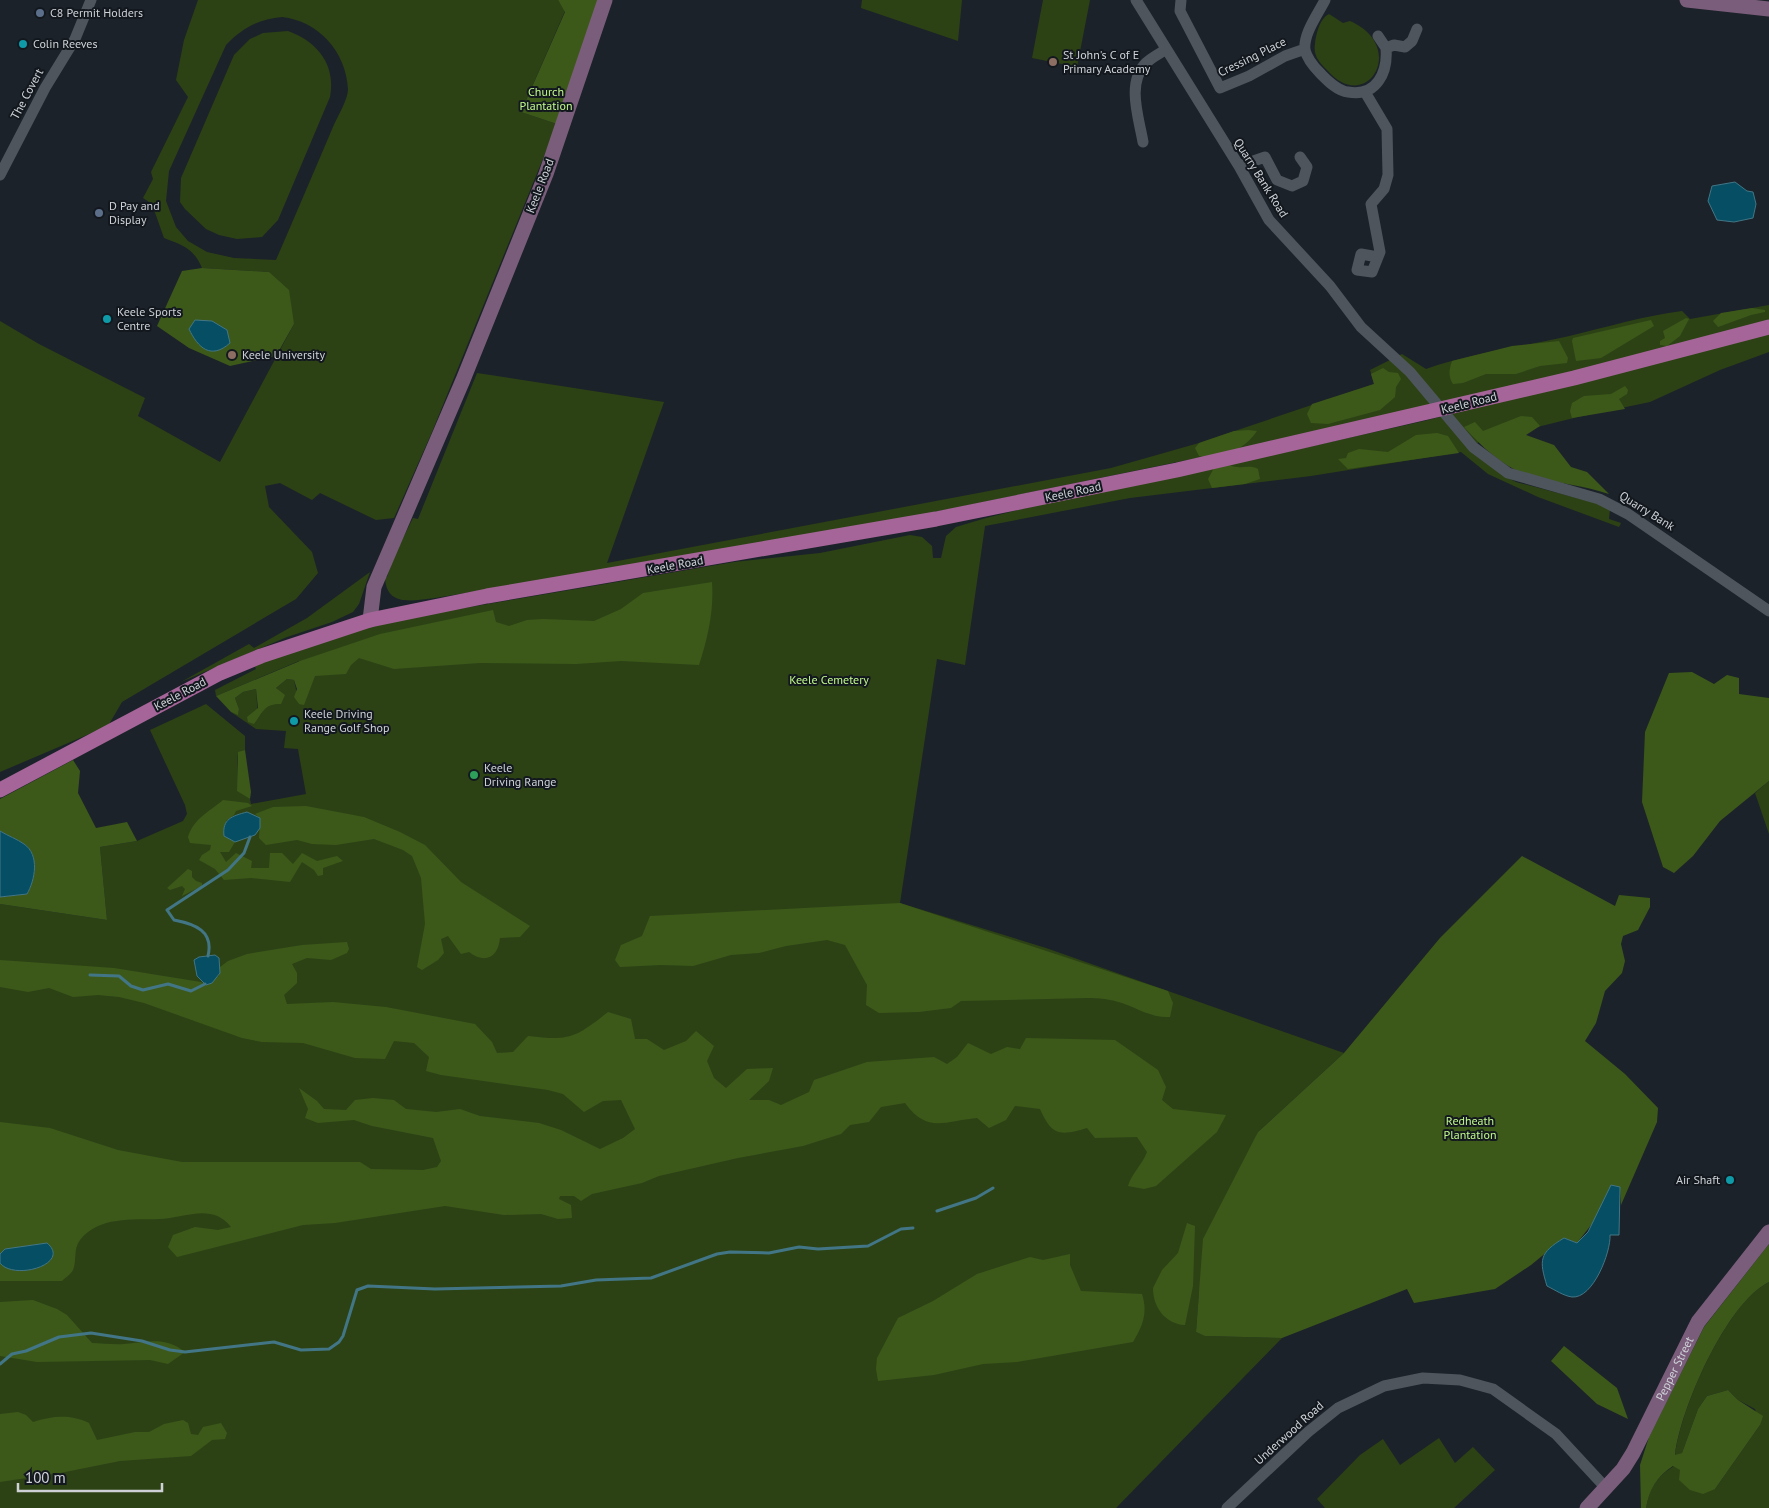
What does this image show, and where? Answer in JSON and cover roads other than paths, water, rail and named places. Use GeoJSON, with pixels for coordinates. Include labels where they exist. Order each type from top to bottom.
{"type":"FeatureCollection","features":[{"type":"Feature","properties":{"kind":"main road","name":"Keele Road"},"geometry":{"type":"LineString","coordinates":[[0,790],[220,673],[262,656],[370,620],[487,596],[945,517],[1177,470],[1574,378],[1769,326]]}},
{"type":"Feature","properties":{"kind":"street","name":"The Covert"},"geometry":{"type":"LineString","coordinates":[[0,175],[45,88],[74,39],[92,0]]}},
{"type":"Feature","properties":{"kind":"street","name":"Keele Road"},"geometry":{"type":"LineString","coordinates":[[370,620],[374,587],[464,380],[546,174],[606,0]]}},
{"type":"Feature","properties":{"kind":"street","name":"Quarry Bank Road"},"geometry":{"type":"LineString","coordinates":[[1136,0],[1165,50],[1239,166],[1269,220],[1330,286],[1361,327],[1410,372],[1473,447]]}},
{"type":"Feature","properties":{"kind":"street","name":"Cressing Place"},"geometry":{"type":"LineString","coordinates":[[1181,0],[1180,11],[1220,88],[1250,76],[1284,56],[1305,49]]}},
{"type":"Feature","properties":{"kind":"street"},"geometry":{"type":"LineString","coordinates":[[1325,0],[1306,38],[1305,49],[1313,65],[1333,85],[1347,92],[1365,92],[1384,73],[1387,61],[1386,48],[1378,36]]}},
{"type":"Feature","properties":{"kind":"street"},"geometry":{"type":"LineString","coordinates":[[1687,0],[1769,8]]}},
{"type":"Feature","properties":{"kind":"street"},"geometry":{"type":"LineString","coordinates":[[1386,48],[1394,45],[1405,46],[1412,42],[1417,29]]}},
{"type":"Feature","properties":{"kind":"street"},"geometry":{"type":"LineString","coordinates":[[1143,142],[1135,93],[1136,80],[1145,64],[1165,50]]}},
{"type":"Feature","properties":{"kind":"street"},"geometry":{"type":"LineString","coordinates":[[1365,92],[1387,129],[1388,175],[1384,189],[1371,204],[1380,252],[1378,257]]}},
{"type":"Feature","properties":{"kind":"street"},"geometry":{"type":"LineString","coordinates":[[1239,166],[1265,157],[1277,180],[1292,186],[1303,181],[1308,168],[1300,157]]}},
{"type":"Feature","properties":{"kind":"street","name":"Quarry Bank"},"geometry":{"type":"LineString","coordinates":[[1473,447],[1508,473],[1599,499],[1628,514],[1769,611]]}},
{"type":"Feature","properties":{"kind":"street","name":"Pepper Street"},"geometry":{"type":"LineString","coordinates":[[1587,1508],[1623,1469],[1633,1453],[1698,1322],[1769,1232]]}},
{"type":"Feature","properties":{"kind":"street","name":"Underwood Road"},"geometry":{"type":"LineString","coordinates":[[1227,1508],[1308,1432],[1338,1408],[1384,1386],[1422,1378],[1460,1380],[1493,1389],[1556,1434],[1606,1488]]}},
{"type":"Feature","properties":{"kind":"water"},"geometry":{"type":"Polygon","coordinates":[[[1735,182],[1747,191],[1753,192],[1756,204],[1753,218],[1734,222],[1717,220],[1708,201],[1712,186],[1735,182]]]}},
{"type":"Feature","properties":{"kind":"water"},"geometry":{"type":"Polygon","coordinates":[[[195,320],[212,321],[227,330],[230,343],[217,351],[211,351],[201,346],[189,329],[195,320]]]}},
{"type":"Feature","properties":{"kind":"water"},"geometry":{"type":"Polygon","coordinates":[[[247,812],[260,818],[260,828],[255,835],[235,842],[224,836],[226,822],[237,815],[247,812]]]}},
{"type":"Feature","properties":{"kind":"water"},"geometry":{"type":"Polygon","coordinates":[[[0,831],[24,844],[32,854],[34,875],[27,894],[0,897],[0,831]]]}},
{"type":"Feature","properties":{"kind":"water"},"geometry":{"type":"Polygon","coordinates":[[[215,955],[219,958],[220,973],[212,983],[206,985],[197,976],[194,960],[199,957],[215,955]]]}},
{"type":"Feature","properties":{"kind":"water"},"geometry":{"type":"Polygon","coordinates":[[[1611,1185],[1620,1187],[1619,1235],[1610,1235],[1610,1243],[1604,1263],[1594,1283],[1580,1296],[1572,1297],[1547,1286],[1542,1263],[1546,1253],[1564,1238],[1577,1243],[1588,1232],[1611,1185]]]}},
{"type":"Feature","properties":{"kind":"water"},"geometry":{"type":"Polygon","coordinates":[[[47,1243],[53,1251],[52,1258],[38,1268],[17,1270],[7,1268],[0,1263],[0,1254],[5,1249],[47,1243]]]}},
{"type":"Feature","properties":{"kind":"waterway"},"geometry":{"type":"LineString","coordinates":[[208,956],[208,940],[201,930],[174,920],[167,910],[228,870],[244,853],[250,837]]}},
{"type":"Feature","properties":{"kind":"waterway"},"geometry":{"type":"LineString","coordinates":[[90,975],[119,976],[131,986],[143,990],[168,984],[191,991],[205,984]]}},
{"type":"Feature","properties":{"kind":"waterway"},"geometry":{"type":"LineString","coordinates":[[937,1211],[976,1198],[993,1188]]}},
{"type":"Feature","properties":{"kind":"waterway"},"geometry":{"type":"LineString","coordinates":[[0,1364],[12,1354],[26,1351],[59,1337],[91,1333],[142,1341],[170,1350],[185,1352],[274,1342],[301,1350],[329,1349],[339,1342],[343,1336],[357,1290],[368,1286],[435,1289],[561,1286],[596,1280],[651,1278],[717,1254],[730,1252],[769,1253],[799,1247],[818,1249],[868,1246],[901,1229],[913,1228]]}},
{"type":"Feature","properties":{"kind":"place","name":"C8 Permit Holders"},"geometry":{"type":"Point","coordinates":[40,13]}},
{"type":"Feature","properties":{"kind":"place","name":"Colin Reeves"},"geometry":{"type":"Point","coordinates":[23,44]}},
{"type":"Feature","properties":{"kind":"place","name":"St John's C of E Primary Academy"},"geometry":{"type":"Point","coordinates":[1053,62]}},
{"type":"Feature","properties":{"kind":"place","name":"D Pay and Display"},"geometry":{"type":"Point","coordinates":[99,213]}},
{"type":"Feature","properties":{"kind":"place","name":"Keele Sports Centre"},"geometry":{"type":"Point","coordinates":[107,319]}},
{"type":"Feature","properties":{"kind":"place","name":"Keele University"},"geometry":{"type":"Point","coordinates":[232,355]}},
{"type":"Feature","properties":{"kind":"place","name":"Keele Driving Range Golf Shop"},"geometry":{"type":"Point","coordinates":[294,721]}},
{"type":"Feature","properties":{"kind":"place","name":"Keele Driving Range"},"geometry":{"type":"Point","coordinates":[474,775]}},
{"type":"Feature","properties":{"kind":"place","name":"Air Shaft"},"geometry":{"type":"Point","coordinates":[1730,1180]}},
{"type":"Feature","properties":{"kind":"park label","name":"Church Plantation"},"geometry":{"type":"Point","coordinates":[546,99]}},
{"type":"Feature","properties":{"kind":"park label","name":"Keele Cemetery"},"geometry":{"type":"Point","coordinates":[829,680]}},
{"type":"Feature","properties":{"kind":"park label","name":"Redheath Plantation"},"geometry":{"type":"Point","coordinates":[1470,1128]}}]}
